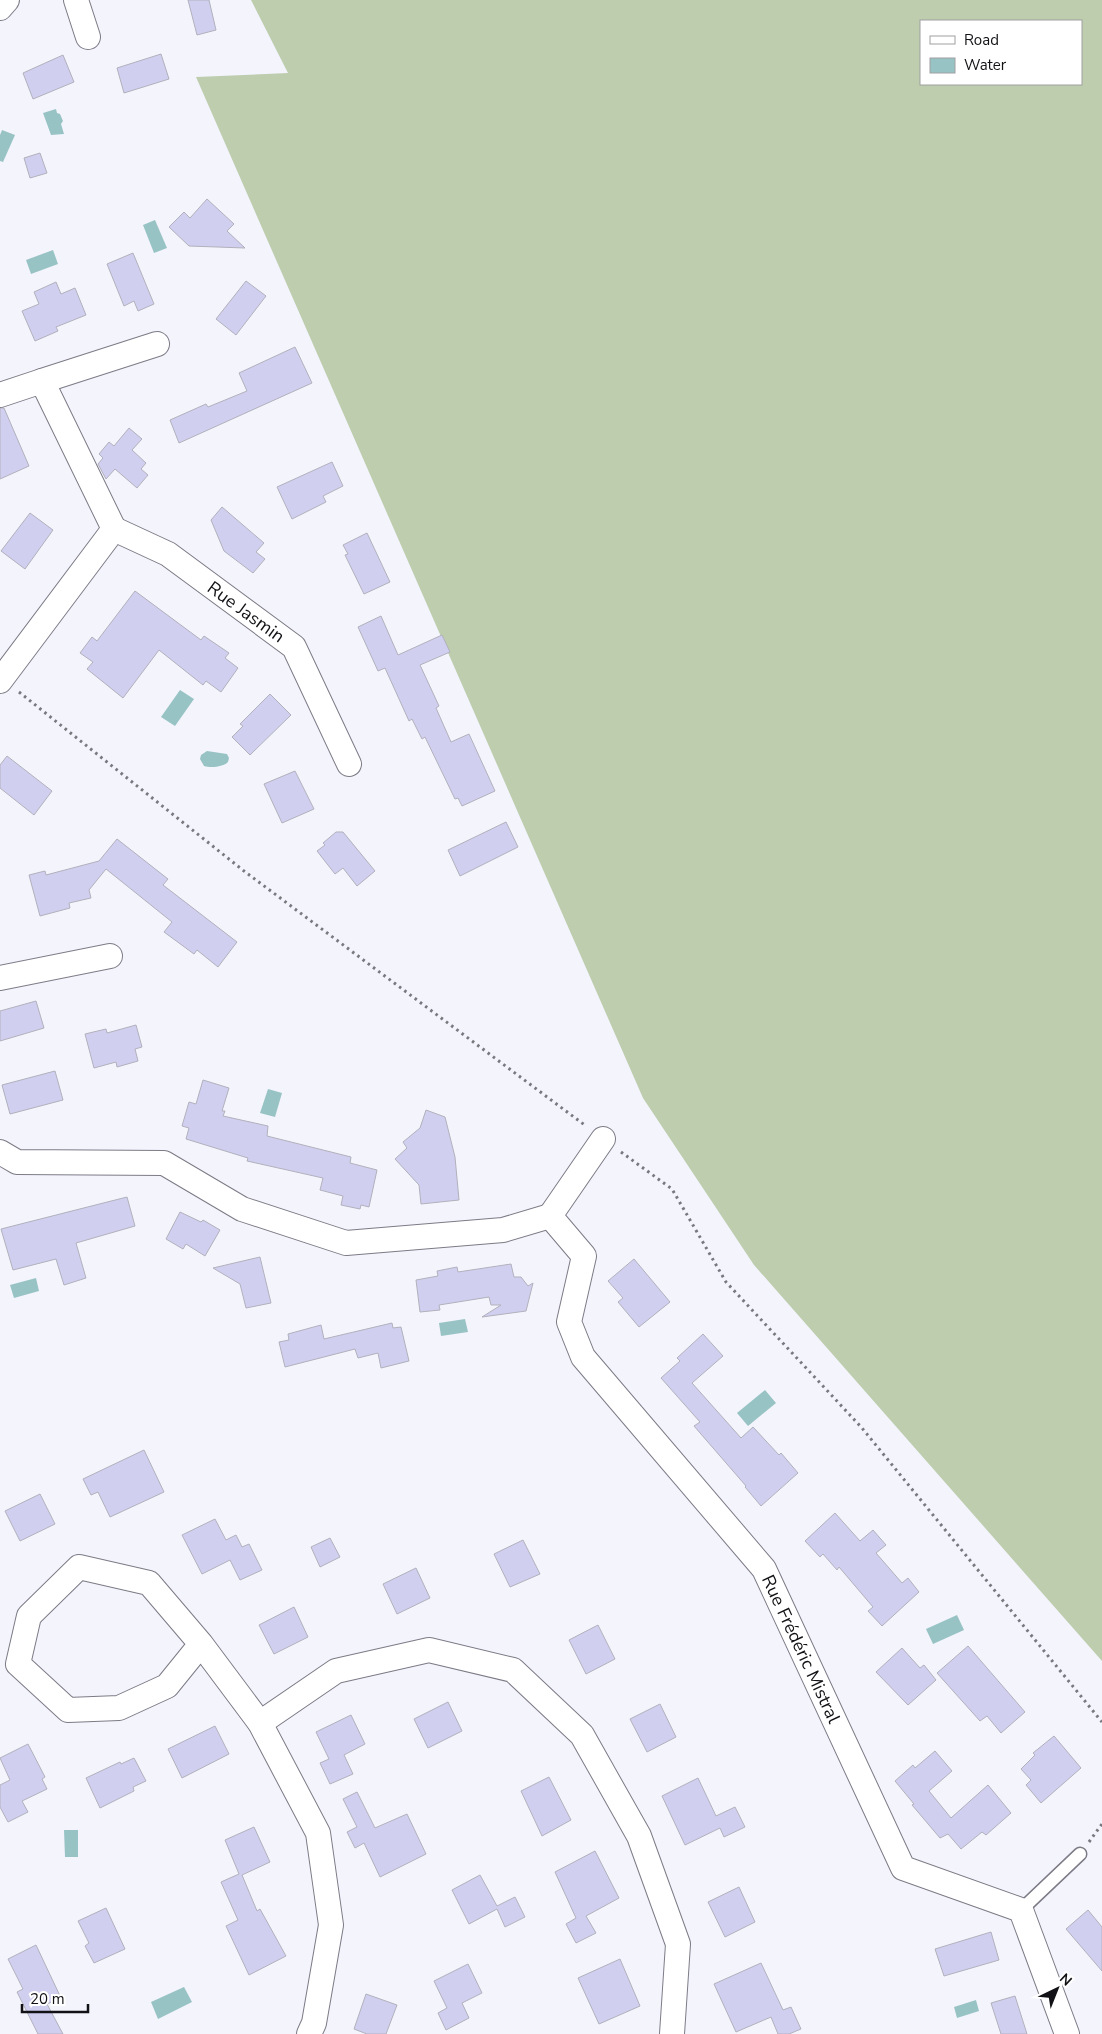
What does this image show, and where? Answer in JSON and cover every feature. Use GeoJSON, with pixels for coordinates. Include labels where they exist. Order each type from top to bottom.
{"type":"FeatureCollection","features":[{"type":"Feature","properties":{"kind":"street"},"geometry":{"type":"LineString","coordinates":[[0,8],[7,0]]}},
{"type":"Feature","properties":{"kind":"street"},"geometry":{"type":"LineString","coordinates":[[76,0],[88,37]]}},
{"type":"Feature","properties":{"kind":"street"},"geometry":{"type":"LineString","coordinates":[[0,395],[157,344]]}},
{"type":"Feature","properties":{"kind":"street"},"geometry":{"type":"LineString","coordinates":[[1,680],[114,529],[42,382]]}},
{"type":"Feature","properties":{"kind":"street","name":"Rue Jasmin"},"geometry":{"type":"LineString","coordinates":[[114,529],[168,554],[294,647],[349,764]]}},
{"type":"Feature","properties":{"kind":"street"},"geometry":{"type":"LineString","coordinates":[[0,978],[110,956]]}},
{"type":"Feature","properties":{"kind":"street"},"geometry":{"type":"LineString","coordinates":[[0,1152],[18,1162],[164,1163],[242,1209],[346,1244],[503,1230],[550,1216],[603,1139]]}},
{"type":"Feature","properties":{"kind":"street","name":"Rue Frédéric Mistral"},"geometry":{"type":"LineString","coordinates":[[550,1216],[584,1256],[569,1322],[583,1357],[764,1569],[903,1868],[1021,1910]]}},
{"type":"Feature","properties":{"kind":"street"},"geometry":{"type":"LineString","coordinates":[[201,1644],[168,1686],[119,1708],[68,1710],[18,1664],[29,1616],[78,1567],[149,1583],[201,1644],[260,1723],[318,1833],[331,1925],[314,2023],[309,2034]]}},
{"type":"Feature","properties":{"kind":"street"},"geometry":{"type":"LineString","coordinates":[[260,1723],[336,1671],[429,1650],[513,1670],[582,1735],[639,1836],[678,1944],[672,2034]]}},
{"type":"Feature","properties":{"kind":"street"},"geometry":{"type":"LineString","coordinates":[[1021,1910],[1067,2034]]}},
{"type":"Feature","properties":{"kind":"lane"},"geometry":{"type":"LineString","coordinates":[[1021,1910],[1080,1854]]}},
{"type":"Feature","properties":{"kind":"shaded area"},"geometry":{"type":"Polygon","coordinates":[[[251,0],[1102,0],[1102,1661],[754,1265],[643,1098],[196,77],[288,73],[251,0]]]}},
{"type":"Feature","properties":{"kind":"water"},"geometry":{"type":"Polygon","coordinates":[[[56,109],[63,121],[61,124],[64,134],[51,135],[43,113],[56,109]]]}},
{"type":"Feature","properties":{"kind":"water"},"geometry":{"type":"Polygon","coordinates":[[[2,130],[15,135],[3,162],[0,161],[0,135],[2,130]]]}},
{"type":"Feature","properties":{"kind":"water"},"geometry":{"type":"Polygon","coordinates":[[[155,220],[167,248],[154,253],[143,225],[155,220]]]}},
{"type":"Feature","properties":{"kind":"water"},"geometry":{"type":"Polygon","coordinates":[[[53,250],[58,264],[31,274],[26,260],[53,250]]]}},
{"type":"Feature","properties":{"kind":"water"},"geometry":{"type":"Polygon","coordinates":[[[180,690],[194,699],[175,726],[161,717],[180,690]]]}},
{"type":"Feature","properties":{"kind":"water"},"geometry":{"type":"Polygon","coordinates":[[[207,751],[227,754],[228,762],[217,767],[204,766],[200,759],[201,755],[207,751]]]}},
{"type":"Feature","properties":{"kind":"water"},"geometry":{"type":"Polygon","coordinates":[[[268,1089],[282,1093],[275,1117],[260,1113],[268,1089]]]}},
{"type":"Feature","properties":{"kind":"water"},"geometry":{"type":"Polygon","coordinates":[[[36,1278],[39,1291],[14,1298],[10,1285],[36,1278]]]}},
{"type":"Feature","properties":{"kind":"water"},"geometry":{"type":"Polygon","coordinates":[[[465,1319],[468,1332],[441,1336],[439,1323],[465,1319]]]}},
{"type":"Feature","properties":{"kind":"water"},"geometry":{"type":"Polygon","coordinates":[[[765,1390],[776,1403],[748,1426],[737,1413],[765,1390]]]}},
{"type":"Feature","properties":{"kind":"water"},"geometry":{"type":"Polygon","coordinates":[[[957,1615],[964,1630],[933,1644],[926,1629],[957,1615]]]}},
{"type":"Feature","properties":{"kind":"water"},"geometry":{"type":"Polygon","coordinates":[[[64,1830],[78,1830],[78,1857],[65,1857],[64,1830]]]}},
{"type":"Feature","properties":{"kind":"water"},"geometry":{"type":"Polygon","coordinates":[[[184,1987],[192,2002],[158,2019],[151,2002],[184,1987]]]}},
{"type":"Feature","properties":{"kind":"water"},"geometry":{"type":"Polygon","coordinates":[[[976,2000],[979,2011],[957,2018],[954,2007],[976,2000]]]}},
{"type":"Feature","properties":{"kind":"building"},"geometry":{"type":"Polygon","coordinates":[[[188,0],[209,0],[216,30],[197,35],[188,0]]]}},
{"type":"Feature","properties":{"kind":"building"},"geometry":{"type":"Polygon","coordinates":[[[161,54],[169,79],[124,93],[117,68],[161,54]]]}},
{"type":"Feature","properties":{"kind":"building"},"geometry":{"type":"Polygon","coordinates":[[[63,55],[74,82],[33,99],[23,73],[63,55]]]}},
{"type":"Feature","properties":{"kind":"building"},"geometry":{"type":"Polygon","coordinates":[[[40,153],[47,173],[30,178],[24,158],[40,153]]]}},
{"type":"Feature","properties":{"kind":"building"},"geometry":{"type":"Polygon","coordinates":[[[207,199],[234,224],[227,231],[245,248],[189,246],[169,227],[184,212],[190,218],[207,199]]]}},
{"type":"Feature","properties":{"kind":"building"},"geometry":{"type":"Polygon","coordinates":[[[133,253],[154,304],[138,311],[134,301],[124,306],[107,264],[133,253]]]}},
{"type":"Feature","properties":{"kind":"building"},"geometry":{"type":"Polygon","coordinates":[[[246,281],[266,296],[236,335],[216,319],[246,281]]]}},
{"type":"Feature","properties":{"kind":"building"},"geometry":{"type":"Polygon","coordinates":[[[56,282],[61,294],[75,288],[86,315],[56,327],[58,331],[35,341],[22,311],[39,304],[34,292],[56,282]]]}},
{"type":"Feature","properties":{"kind":"building"},"geometry":{"type":"Polygon","coordinates":[[[295,347],[312,383],[179,443],[170,420],[206,404],[208,407],[247,391],[239,373],[295,347]]]}},
{"type":"Feature","properties":{"kind":"building"},"geometry":{"type":"Polygon","coordinates":[[[0,408],[4,408],[29,466],[0,479],[0,408]]]}},
{"type":"Feature","properties":{"kind":"building"},"geometry":{"type":"Polygon","coordinates":[[[129,428],[142,439],[132,450],[146,463],[141,469],[148,475],[137,488],[115,469],[106,479],[98,464],[103,458],[99,454],[109,442],[114,446],[129,428]]]}},
{"type":"Feature","properties":{"kind":"building"},"geometry":{"type":"Polygon","coordinates":[[[332,462],[343,486],[323,496],[326,502],[292,519],[277,487],[332,462]]]}},
{"type":"Feature","properties":{"kind":"building"},"geometry":{"type":"Polygon","coordinates":[[[222,507],[264,543],[256,552],[265,559],[253,573],[224,551],[211,520],[222,507]]]}},
{"type":"Feature","properties":{"kind":"building"},"geometry":{"type":"Polygon","coordinates":[[[30,513],[53,530],[25,569],[1,551],[30,513]]]}},
{"type":"Feature","properties":{"kind":"building"},"geometry":{"type":"Polygon","coordinates":[[[367,533],[390,582],[364,594],[345,555],[348,554],[343,545],[367,533]]]}},
{"type":"Feature","properties":{"kind":"building"},"geometry":{"type":"Polygon","coordinates":[[[135,591],[201,640],[204,636],[229,653],[225,658],[238,668],[221,692],[206,681],[203,685],[159,650],[123,698],[87,669],[93,662],[80,653],[92,637],[97,641],[135,591]]]}},
{"type":"Feature","properties":{"kind":"building"},"geometry":{"type":"Polygon","coordinates":[[[381,616],[398,655],[442,635],[450,652],[420,665],[439,706],[436,708],[451,742],[469,734],[495,791],[462,806],[458,798],[455,799],[425,737],[422,739],[412,719],[409,721],[385,668],[378,671],[358,627],[381,616]]]}},
{"type":"Feature","properties":{"kind":"building"},"geometry":{"type":"Polygon","coordinates":[[[270,694],[291,715],[250,755],[232,737],[243,726],[240,724],[270,694]]]}},
{"type":"Feature","properties":{"kind":"building"},"geometry":{"type":"Polygon","coordinates":[[[7,756],[52,791],[34,815],[0,788],[0,765],[7,756]]]}},
{"type":"Feature","properties":{"kind":"building"},"geometry":{"type":"Polygon","coordinates":[[[295,771],[314,809],[282,823],[264,784],[295,771]]]}},
{"type":"Feature","properties":{"kind":"building"},"geometry":{"type":"Polygon","coordinates":[[[506,822],[518,847],[460,876],[448,850],[506,822]]]}},
{"type":"Feature","properties":{"kind":"building"},"geometry":{"type":"Polygon","coordinates":[[[336,832],[343,832],[375,871],[357,886],[343,868],[335,874],[317,851],[336,832]]]}},
{"type":"Feature","properties":{"kind":"building"},"geometry":{"type":"Polygon","coordinates":[[[117,839],[168,879],[163,885],[237,942],[218,967],[197,950],[194,954],[164,932],[172,922],[106,869],[89,890],[91,898],[69,903],[70,908],[40,916],[29,875],[45,871],[46,875],[99,861],[117,839]]]}},
{"type":"Feature","properties":{"kind":"building"},"geometry":{"type":"Polygon","coordinates":[[[36,1001],[44,1028],[0,1041],[0,1011],[36,1001]]]}},
{"type":"Feature","properties":{"kind":"building"},"geometry":{"type":"Polygon","coordinates":[[[136,1025],[142,1047],[135,1049],[138,1061],[117,1067],[116,1062],[94,1068],[85,1034],[106,1029],[107,1033],[136,1025]]]}},
{"type":"Feature","properties":{"kind":"building"},"geometry":{"type":"Polygon","coordinates":[[[55,1071],[63,1100],[10,1114],[2,1085],[55,1071]]]}},
{"type":"Feature","properties":{"kind":"building"},"geometry":{"type":"Polygon","coordinates":[[[203,1080],[229,1088],[222,1111],[225,1111],[223,1116],[268,1126],[267,1136],[351,1157],[350,1163],[377,1170],[369,1207],[361,1205],[360,1209],[341,1205],[343,1196],[320,1190],[323,1178],[247,1161],[248,1158],[186,1139],[189,1128],[182,1126],[189,1102],[196,1104],[203,1080]]]}},
{"type":"Feature","properties":{"kind":"building"},"geometry":{"type":"Polygon","coordinates":[[[426,1110],[445,1117],[455,1157],[459,1200],[421,1204],[419,1185],[395,1159],[407,1148],[403,1142],[420,1128],[426,1110]]]}},
{"type":"Feature","properties":{"kind":"building"},"geometry":{"type":"Polygon","coordinates":[[[127,1197],[135,1226],[76,1243],[86,1278],[64,1285],[56,1259],[13,1270],[1,1229],[127,1197]]]}},
{"type":"Feature","properties":{"kind":"building"},"geometry":{"type":"Polygon","coordinates":[[[180,1212],[201,1222],[203,1220],[220,1230],[205,1256],[186,1244],[183,1249],[166,1239],[180,1212]]]}},
{"type":"Feature","properties":{"kind":"building"},"geometry":{"type":"Polygon","coordinates":[[[260,1257],[271,1303],[246,1308],[240,1284],[213,1268],[260,1257]]]}},
{"type":"Feature","properties":{"kind":"building"},"geometry":{"type":"Polygon","coordinates":[[[634,1259],[670,1302],[639,1327],[618,1302],[623,1298],[608,1281],[634,1259]]]}},
{"type":"Feature","properties":{"kind":"building"},"geometry":{"type":"Polygon","coordinates":[[[511,1264],[514,1277],[521,1277],[528,1286],[533,1283],[526,1311],[482,1317],[501,1305],[491,1305],[489,1297],[439,1305],[440,1310],[420,1312],[416,1280],[438,1276],[437,1271],[457,1267],[458,1272],[511,1264]]]}},
{"type":"Feature","properties":{"kind":"building"},"geometry":{"type":"Polygon","coordinates":[[[392,1323],[393,1328],[401,1327],[409,1361],[381,1368],[378,1353],[358,1358],[355,1349],[285,1367],[279,1342],[289,1340],[288,1334],[321,1325],[324,1339],[392,1323]]]}},
{"type":"Feature","properties":{"kind":"building"},"geometry":{"type":"Polygon","coordinates":[[[703,1334],[723,1356],[692,1383],[741,1438],[753,1427],[779,1455],[781,1453],[798,1473],[761,1506],[694,1426],[700,1422],[661,1378],[680,1361],[677,1358],[703,1334]]]}},
{"type":"Feature","properties":{"kind":"building"},"geometry":{"type":"Polygon","coordinates":[[[144,1450],[164,1492],[110,1517],[98,1492],[91,1495],[83,1479],[144,1450]]]}},
{"type":"Feature","properties":{"kind":"building"},"geometry":{"type":"Polygon","coordinates":[[[40,1494],[55,1524],[20,1541],[5,1511],[40,1494]]]}},
{"type":"Feature","properties":{"kind":"building"},"geometry":{"type":"Polygon","coordinates":[[[835,1513],[860,1541],[873,1530],[886,1545],[876,1553],[902,1583],[908,1578],[919,1592],[882,1626],[868,1611],[873,1607],[839,1567],[837,1570],[823,1554],[820,1557],[805,1541],[835,1513]]]}},
{"type":"Feature","properties":{"kind":"building"},"geometry":{"type":"Polygon","coordinates":[[[215,1519],[226,1540],[236,1535],[242,1547],[249,1544],[262,1570],[240,1580],[230,1560],[202,1574],[182,1535],[215,1519]]]}},
{"type":"Feature","properties":{"kind":"building"},"geometry":{"type":"Polygon","coordinates":[[[330,1538],[340,1557],[320,1567],[311,1547],[330,1538]]]}},
{"type":"Feature","properties":{"kind":"building"},"geometry":{"type":"Polygon","coordinates":[[[523,1540],[540,1574],[510,1587],[494,1554],[523,1540]]]}},
{"type":"Feature","properties":{"kind":"building"},"geometry":{"type":"Polygon","coordinates":[[[416,1568],[430,1598],[397,1614],[383,1584],[416,1568]]]}},
{"type":"Feature","properties":{"kind":"building"},"geometry":{"type":"Polygon","coordinates":[[[294,1607],[308,1637],[274,1654],[259,1625],[294,1607]]]}},
{"type":"Feature","properties":{"kind":"building"},"geometry":{"type":"Polygon","coordinates":[[[598,1625],[615,1659],[586,1674],[569,1640],[598,1625]]]}},
{"type":"Feature","properties":{"kind":"building"},"geometry":{"type":"Polygon","coordinates":[[[968,1646],[1025,1712],[1001,1733],[987,1716],[980,1721],[937,1673],[968,1646]]]}},
{"type":"Feature","properties":{"kind":"building"},"geometry":{"type":"Polygon","coordinates":[[[902,1648],[920,1668],[924,1665],[936,1680],[908,1705],[876,1672],[902,1648]]]}},
{"type":"Feature","properties":{"kind":"building"},"geometry":{"type":"Polygon","coordinates":[[[448,1702],[462,1731],[428,1748],[414,1719],[448,1702]]]}},
{"type":"Feature","properties":{"kind":"building"},"geometry":{"type":"Polygon","coordinates":[[[660,1704],[676,1737],[647,1752],[630,1719],[660,1704]]]}},
{"type":"Feature","properties":{"kind":"building"},"geometry":{"type":"Polygon","coordinates":[[[351,1715],[365,1744],[344,1755],[353,1774],[330,1784],[320,1763],[329,1759],[316,1732],[351,1715]]]}},
{"type":"Feature","properties":{"kind":"building"},"geometry":{"type":"Polygon","coordinates":[[[215,1726],[229,1754],[182,1778],[168,1749],[215,1726]]]}},
{"type":"Feature","properties":{"kind":"building"},"geometry":{"type":"Polygon","coordinates":[[[1054,1736],[1081,1768],[1041,1803],[1026,1785],[1031,1780],[1021,1769],[1035,1755],[1033,1753],[1054,1736]]]}},
{"type":"Feature","properties":{"kind":"building"},"geometry":{"type":"Polygon","coordinates":[[[28,1744],[45,1777],[42,1779],[47,1789],[22,1801],[28,1812],[8,1822],[0,1807],[0,1785],[10,1780],[0,1758],[28,1744]]]}},
{"type":"Feature","properties":{"kind":"building"},"geometry":{"type":"Polygon","coordinates":[[[935,1751],[952,1771],[929,1791],[951,1818],[988,1785],[1011,1813],[986,1835],[982,1832],[961,1849],[948,1834],[940,1838],[912,1805],[914,1804],[895,1781],[913,1765],[915,1768],[935,1751]]]}},
{"type":"Feature","properties":{"kind":"building"},"geometry":{"type":"Polygon","coordinates":[[[134,1758],[146,1781],[133,1787],[134,1791],[100,1808],[86,1778],[120,1762],[121,1764],[134,1758]]]}},
{"type":"Feature","properties":{"kind":"building"},"geometry":{"type":"Polygon","coordinates":[[[549,1777],[571,1820],[542,1836],[521,1791],[549,1777]]]}},
{"type":"Feature","properties":{"kind":"building"},"geometry":{"type":"Polygon","coordinates":[[[698,1778],[716,1816],[735,1807],[745,1827],[724,1837],[720,1828],[685,1845],[662,1796],[698,1778]]]}},
{"type":"Feature","properties":{"kind":"building"},"geometry":{"type":"Polygon","coordinates":[[[357,1792],[375,1828],[407,1814],[426,1854],[380,1877],[364,1843],[355,1848],[347,1832],[357,1827],[343,1799],[357,1792]]]}},
{"type":"Feature","properties":{"kind":"building"},"geometry":{"type":"Polygon","coordinates":[[[254,1827],[270,1862],[242,1875],[257,1911],[260,1909],[286,1956],[249,1975],[226,1926],[238,1920],[221,1882],[239,1874],[225,1840],[254,1827]]]}},
{"type":"Feature","properties":{"kind":"building"},"geometry":{"type":"Polygon","coordinates":[[[595,1851],[619,1898],[586,1916],[596,1933],[576,1943],[566,1924],[576,1918],[555,1872],[595,1851]]]}},
{"type":"Feature","properties":{"kind":"building"},"geometry":{"type":"Polygon","coordinates":[[[480,1875],[497,1906],[515,1897],[525,1917],[505,1927],[497,1909],[469,1924],[452,1890],[480,1875]]]}},
{"type":"Feature","properties":{"kind":"building"},"geometry":{"type":"Polygon","coordinates":[[[739,1887],[755,1922],[725,1937],[708,1902],[739,1887]]]}},
{"type":"Feature","properties":{"kind":"building"},"geometry":{"type":"Polygon","coordinates":[[[106,1908],[125,1949],[94,1963],[85,1946],[89,1943],[78,1921],[106,1908]]]}},
{"type":"Feature","properties":{"kind":"building"},"geometry":{"type":"Polygon","coordinates":[[[1088,1910],[1102,1927],[1102,1971],[1066,1929],[1088,1910]]]}},
{"type":"Feature","properties":{"kind":"building"},"geometry":{"type":"Polygon","coordinates":[[[991,1932],[999,1960],[944,1976],[935,1949],[991,1932]]]}},
{"type":"Feature","properties":{"kind":"building"},"geometry":{"type":"Polygon","coordinates":[[[36,1945],[61,1998],[47,2004],[63,2034],[38,2034],[17,1992],[23,1989],[8,1959],[36,1945]]]}},
{"type":"Feature","properties":{"kind":"building"},"geometry":{"type":"Polygon","coordinates":[[[620,1959],[640,2006],[599,2024],[578,1978],[620,1959]]]}},
{"type":"Feature","properties":{"kind":"building"},"geometry":{"type":"Polygon","coordinates":[[[761,1963],[783,2010],[791,2007],[801,2029],[789,2034],[778,2034],[771,2017],[736,2032],[714,1984],[761,1963]]]}},
{"type":"Feature","properties":{"kind":"building"},"geometry":{"type":"Polygon","coordinates":[[[468,1964],[482,1993],[462,2003],[469,2018],[446,2030],[438,2013],[447,2008],[434,1981],[468,1964]]]}},
{"type":"Feature","properties":{"kind":"building"},"geometry":{"type":"Polygon","coordinates":[[[366,1994],[397,2005],[386,2034],[367,2034],[354,2029],[366,1994]]]}},
{"type":"Feature","properties":{"kind":"building"},"geometry":{"type":"Polygon","coordinates":[[[1015,1996],[1027,2034],[1001,2034],[991,2003],[1015,1996]]]}}]}
